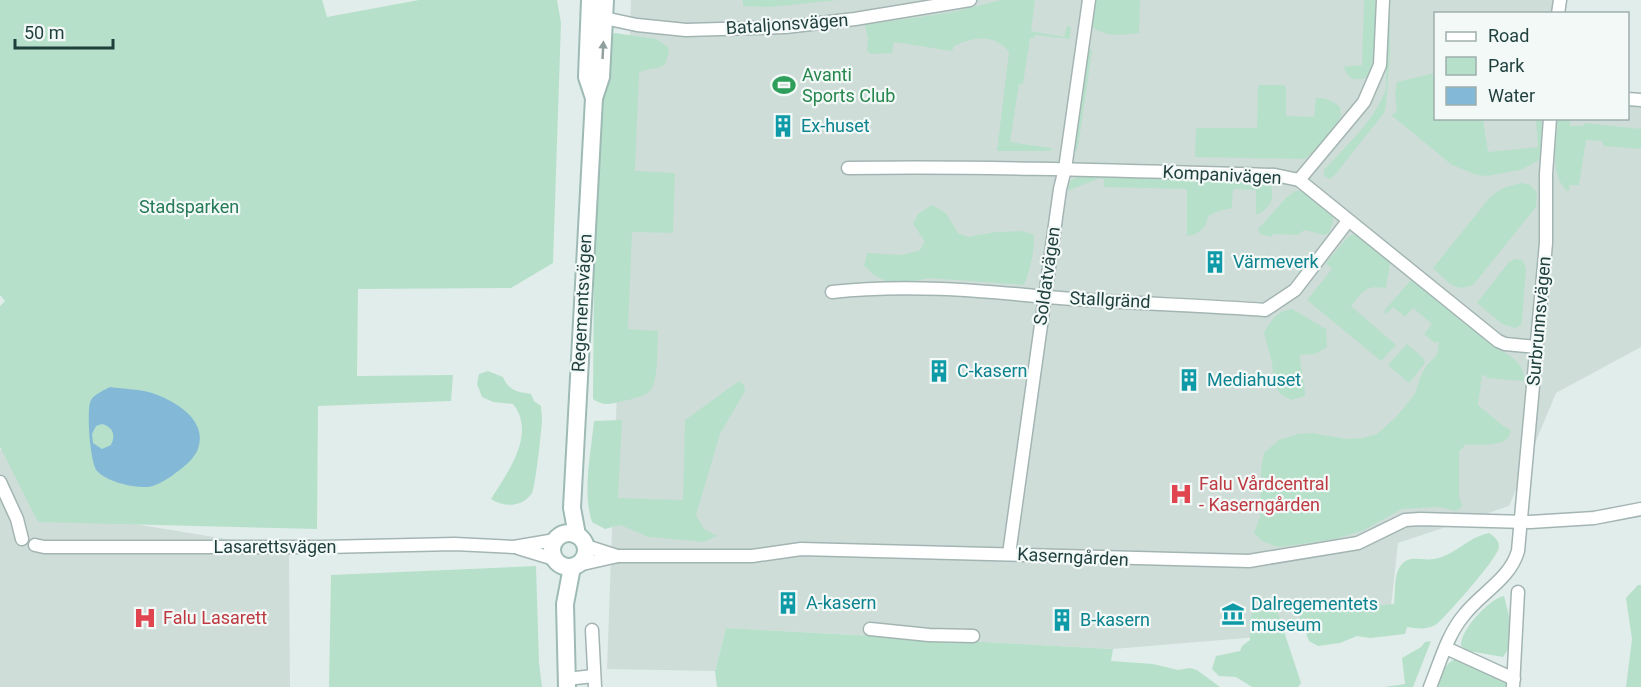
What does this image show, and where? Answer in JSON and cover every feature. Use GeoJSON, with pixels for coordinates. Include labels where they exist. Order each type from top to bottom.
{"type":"FeatureCollection","features":[{"type":"Feature","properties":{"kind":"main road","name":"Regementsvägen"},"geometry":{"type":"LineString","coordinates":[[581,541],[572,508],[594,98],[587,77],[595,11],[605,0]]}},
{"type":"Feature","properties":{"kind":"main road","name":"Regementsvägen"},"geometry":{"type":"LineString","coordinates":[[557,538],[572,508]]}},
{"type":"Feature","properties":{"kind":"main road"},"geometry":{"type":"LineString","coordinates":[[565,564],[583,560],[581,541],[568,533],[557,538],[551,549],[565,564],[567,683]]}},
{"type":"Feature","properties":{"kind":"street","name":"Bataljonsvägen"},"geometry":{"type":"LineString","coordinates":[[595,11],[637,25],[686,30],[785,27],[855,20],[970,0]]}},
{"type":"Feature","properties":{"kind":"street","name":"Soldatvägen"},"geometry":{"type":"LineString","coordinates":[[1009,554],[1089,0]]}},
{"type":"Feature","properties":{"kind":"street"},"geometry":{"type":"LineString","coordinates":[[1299,180],[1364,102],[1380,65],[1383,0]]}},
{"type":"Feature","properties":{"kind":"street","name":"Surbrunnsvägen"},"geometry":{"type":"LineString","coordinates":[[1430,687],[1455,628],[1465,614],[1510,569],[1518,551],[1546,243],[1546,174],[1550,120]]}},
{"type":"Feature","properties":{"kind":"street","name":"Kompanivägen"},"geometry":{"type":"LineString","coordinates":[[848,168],[942,166],[1065,169],[1275,175],[1299,180],[1498,341],[1505,344],[1537,347]]}},
{"type":"Feature","properties":{"kind":"street","name":"Stallgränd"},"geometry":{"type":"LineString","coordinates":[[832,292],[863,288],[982,291],[1266,310],[1295,290],[1348,221]]}},
{"type":"Feature","properties":{"kind":"street"},"geometry":{"type":"LineString","coordinates":[[0,482],[17,519],[22,539]]}},
{"type":"Feature","properties":{"kind":"street","name":"Kaserngården"},"geometry":{"type":"LineString","coordinates":[[565,564],[618,556],[752,556],[801,549],[1249,561],[1358,543],[1405,520],[1520,523],[1594,518],[1641,509]]}},
{"type":"Feature","properties":{"kind":"street","name":"Lasarettsvägen"},"geometry":{"type":"LineString","coordinates":[[35,545],[44,547],[165,547],[455,544],[514,547],[557,538]]}},
{"type":"Feature","properties":{"kind":"street","name":"Kaserngården"},"geometry":{"type":"LineString","coordinates":[[581,541],[618,556]]}},
{"type":"Feature","properties":{"kind":"street","name":"Lasarettsvägen"},"geometry":{"type":"LineString","coordinates":[[514,547],[565,564]]}},
{"type":"Feature","properties":{"kind":"street"},"geometry":{"type":"LineString","coordinates":[[1446,648],[1513,683],[1518,592]]}},
{"type":"Feature","properties":{"kind":"street"},"geometry":{"type":"LineString","coordinates":[[870,629],[929,635],[973,636]]}},
{"type":"Feature","properties":{"kind":"street"},"geometry":{"type":"LineString","coordinates":[[567,683],[594,681],[592,630]]}},
{"type":"Feature","properties":{"kind":"shaded area"},"geometry":{"type":"Polygon","coordinates":[[[631,0],[1553,0],[1552,12],[1434,12],[1434,120],[1629,120],[1629,106],[1641,107],[1641,347],[1556,393],[1509,506],[1398,543],[1391,606],[1258,637],[1113,649],[726,628],[715,671],[607,669],[631,0]]]}},
{"type":"Feature","properties":{"kind":"shaded area","name":"Falu Lasarett"},"geometry":{"type":"Polygon","coordinates":[[[0,450],[10,450],[60,512],[289,549],[290,687],[0,687],[0,450]]]}},
{"type":"Feature","properties":{"kind":"green space","name":"Stadsparken"},"geometry":{"type":"Polygon","coordinates":[[[0,0],[322,0],[327,17],[419,0],[557,0],[561,23],[553,263],[511,288],[358,289],[357,376],[453,375],[451,401],[318,406],[317,529],[38,522],[0,447],[0,306],[5,301],[0,295],[0,0]]]}},
{"type":"Feature","properties":{"kind":"green space"},"geometry":{"type":"Polygon","coordinates":[[[743,0],[839,0],[770,7],[743,6],[743,0]]]}},
{"type":"Feature","properties":{"kind":"green space"},"geometry":{"type":"Polygon","coordinates":[[[1001,0],[1035,0],[1031,31],[1064,37],[1067,26],[1071,27],[1070,39],[1035,35],[1034,38],[1030,38],[1023,84],[1019,84],[1010,142],[1051,148],[1052,151],[997,151],[1009,52],[997,42],[983,38],[969,40],[954,46],[952,51],[894,42],[892,53],[871,54],[867,51],[868,39],[865,25],[953,12],[1001,0]]]}},
{"type":"Feature","properties":{"kind":"green space"},"geometry":{"type":"Polygon","coordinates":[[[1094,0],[1140,0],[1139,33],[1120,35],[1096,30],[1091,26],[1094,0]]]}},
{"type":"Feature","properties":{"kind":"green space"},"geometry":{"type":"Polygon","coordinates":[[[1364,0],[1375,0],[1374,52],[1368,76],[1364,79],[1357,79],[1350,78],[1343,67],[1362,65],[1364,0]]]}},
{"type":"Feature","properties":{"kind":"green space"},"geometry":{"type":"Polygon","coordinates":[[[1390,4],[1390,53],[1384,113],[1334,176],[1329,179],[1324,176],[1324,170],[1367,122],[1386,89],[1387,6],[1390,4]]]}},
{"type":"Feature","properties":{"kind":"green space"},"geometry":{"type":"Polygon","coordinates":[[[615,33],[656,39],[668,47],[669,52],[665,65],[639,73],[635,171],[675,173],[673,233],[632,232],[628,329],[658,331],[655,380],[650,391],[644,395],[608,404],[593,399],[595,159],[610,35],[615,33]]]}},
{"type":"Feature","properties":{"kind":"green space"},"geometry":{"type":"Polygon","coordinates":[[[1090,49],[1092,51],[1076,152],[1073,149],[1087,51],[1090,49]]]}},
{"type":"Feature","properties":{"kind":"green space"},"geometry":{"type":"Polygon","coordinates":[[[1434,73],[1434,120],[1483,120],[1488,152],[1538,147],[1536,120],[1542,120],[1539,160],[1521,170],[1487,176],[1477,175],[1452,165],[1391,115],[1397,112],[1395,94],[1397,82],[1434,73]]]}},
{"type":"Feature","properties":{"kind":"green space"},"geometry":{"type":"Polygon","coordinates":[[[1258,85],[1286,87],[1286,116],[1314,117],[1316,98],[1323,98],[1340,107],[1341,117],[1317,148],[1305,159],[1195,157],[1196,128],[1257,128],[1258,85]]]}},
{"type":"Feature","properties":{"kind":"green space"},"geometry":{"type":"Polygon","coordinates":[[[1558,120],[1570,120],[1570,126],[1583,126],[1584,123],[1641,129],[1641,149],[1603,146],[1602,141],[1586,140],[1579,185],[1570,185],[1568,192],[1558,176],[1555,147],[1558,120]]]}},
{"type":"Feature","properties":{"kind":"green space"},"geometry":{"type":"Polygon","coordinates":[[[1080,175],[1269,181],[1272,197],[1266,209],[1256,215],[1256,190],[1233,189],[1232,208],[1208,216],[1201,230],[1187,236],[1187,189],[1104,187],[1104,179],[1100,178],[1068,189],[1070,181],[1080,175]]]}},
{"type":"Feature","properties":{"kind":"green space"},"geometry":{"type":"Polygon","coordinates":[[[1522,183],[1530,185],[1537,192],[1536,207],[1474,284],[1462,288],[1452,285],[1433,268],[1491,196],[1503,188],[1522,183]]]}},
{"type":"Feature","properties":{"kind":"green space"},"geometry":{"type":"Polygon","coordinates":[[[1295,191],[1301,191],[1333,217],[1329,233],[1324,235],[1305,230],[1297,235],[1272,234],[1271,237],[1260,234],[1258,229],[1295,191]]]}},
{"type":"Feature","properties":{"kind":"green space"},"geometry":{"type":"Polygon","coordinates":[[[932,205],[946,213],[958,233],[968,237],[996,232],[1022,231],[1034,235],[1032,260],[1024,285],[929,278],[905,283],[888,282],[874,275],[864,266],[867,253],[902,255],[920,250],[925,242],[913,224],[918,214],[932,205]]]}},
{"type":"Feature","properties":{"kind":"green space"},"geometry":{"type":"Polygon","coordinates":[[[1351,235],[1356,235],[1390,263],[1386,288],[1373,287],[1365,290],[1351,306],[1396,345],[1381,361],[1307,300],[1332,269],[1326,263],[1351,235]]]}},
{"type":"Feature","properties":{"kind":"green space"},"geometry":{"type":"Polygon","coordinates":[[[1515,259],[1522,260],[1526,268],[1522,320],[1521,325],[1515,328],[1502,324],[1477,303],[1508,263],[1515,259]]]}},
{"type":"Feature","properties":{"kind":"green space"},"geometry":{"type":"Polygon","coordinates":[[[1411,280],[1519,364],[1524,374],[1524,381],[1482,376],[1478,405],[1511,430],[1509,436],[1500,443],[1465,445],[1459,452],[1459,497],[1463,506],[1456,511],[1438,507],[1402,509],[1364,530],[1335,539],[1278,547],[1262,541],[1254,533],[1260,517],[1261,469],[1264,453],[1279,440],[1298,434],[1312,433],[1347,439],[1377,434],[1396,417],[1415,394],[1421,375],[1437,355],[1439,341],[1435,343],[1424,334],[1432,324],[1413,308],[1405,317],[1393,307],[1386,314],[1384,311],[1411,280]]]}},
{"type":"Feature","properties":{"kind":"green space"},"geometry":{"type":"Polygon","coordinates":[[[1292,309],[1326,329],[1327,347],[1315,354],[1300,355],[1305,396],[1291,400],[1279,393],[1264,333],[1275,317],[1292,309]]]}},
{"type":"Feature","properties":{"kind":"green space"},"geometry":{"type":"Polygon","coordinates":[[[1407,344],[1423,358],[1425,363],[1409,383],[1388,365],[1407,344]]]}},
{"type":"Feature","properties":{"kind":"green space"},"geometry":{"type":"Polygon","coordinates":[[[488,371],[503,377],[514,390],[531,394],[534,401],[541,406],[541,434],[532,493],[524,501],[513,505],[502,504],[491,499],[517,453],[522,428],[520,416],[513,404],[493,402],[482,397],[477,384],[479,374],[488,371]]]}},
{"type":"Feature","properties":{"kind":"green space"},"geometry":{"type":"Polygon","coordinates":[[[739,381],[744,385],[745,391],[720,434],[696,515],[704,529],[717,536],[704,542],[649,537],[620,525],[605,529],[592,522],[587,485],[594,421],[622,420],[618,498],[683,500],[685,420],[739,381]]]}},
{"type":"Feature","properties":{"kind":"green space"},"geometry":{"type":"Polygon","coordinates":[[[1489,533],[1498,542],[1497,553],[1472,586],[1435,625],[1423,628],[1407,627],[1405,634],[1370,638],[1357,636],[1340,643],[1318,646],[1309,641],[1297,610],[1299,605],[1335,609],[1394,604],[1397,573],[1405,561],[1441,557],[1474,538],[1489,533]]]}},
{"type":"Feature","properties":{"kind":"green space"},"geometry":{"type":"Polygon","coordinates":[[[536,566],[539,663],[542,687],[329,687],[331,575],[536,566]]]}},
{"type":"Feature","properties":{"kind":"green space"},"geometry":{"type":"Polygon","coordinates":[[[1638,585],[1641,585],[1641,687],[1626,687],[1632,639],[1626,598],[1638,585]]]}},
{"type":"Feature","properties":{"kind":"green space"},"geometry":{"type":"Polygon","coordinates":[[[1504,596],[1510,619],[1511,635],[1503,657],[1469,651],[1461,646],[1465,632],[1476,616],[1498,598],[1504,596]]]}},
{"type":"Feature","properties":{"kind":"green space"},"geometry":{"type":"Polygon","coordinates":[[[1272,606],[1278,613],[1301,683],[1298,687],[1252,687],[1236,677],[1219,676],[1212,669],[1216,656],[1240,651],[1242,646],[1250,640],[1250,622],[1254,611],[1257,607],[1272,606]]]}},
{"type":"Feature","properties":{"kind":"green space"},"geometry":{"type":"Polygon","coordinates":[[[726,628],[1113,649],[1111,661],[1153,664],[1178,670],[1190,668],[1197,670],[1220,687],[717,687],[715,671],[726,628]]]}},
{"type":"Feature","properties":{"kind":"green space"},"geometry":{"type":"Polygon","coordinates":[[[1431,641],[1413,687],[1384,687],[1405,684],[1402,658],[1421,647],[1425,642],[1431,641]]]}},
{"type":"Feature","properties":{"kind":"green space"},"geometry":{"type":"Polygon","coordinates":[[[1460,658],[1501,678],[1507,687],[1437,687],[1447,665],[1460,658]]]}},
{"type":"Feature","properties":{"kind":"water"},"geometry":{"type":"Polygon","coordinates":[[[110,387],[150,392],[181,408],[195,421],[199,430],[200,439],[194,457],[173,475],[151,486],[128,485],[101,475],[92,458],[89,413],[91,400],[110,387]],[[106,425],[96,426],[92,434],[93,443],[102,449],[111,445],[113,438],[111,429],[106,425]]]}},
{"type":"Feature","properties":{"kind":"place","name":"Avanti Sports Club"},"geometry":{"type":"Point","coordinates":[784,85]}},
{"type":"Feature","properties":{"kind":"place","name":"Ex-huset"},"geometry":{"type":"Point","coordinates":[783,126]}},
{"type":"Feature","properties":{"kind":"place","name":"Värmeverk"},"geometry":{"type":"Point","coordinates":[1215,262]}},
{"type":"Feature","properties":{"kind":"place","name":"C-kasern"},"geometry":{"type":"Point","coordinates":[939,371]}},
{"type":"Feature","properties":{"kind":"place","name":"Mediahuset"},"geometry":{"type":"Point","coordinates":[1189,380]}},
{"type":"Feature","properties":{"kind":"place","name":"Falu Vårdcentral - Kaserngården"},"geometry":{"type":"Point","coordinates":[1181,494]}},
{"type":"Feature","properties":{"kind":"place","name":"A-kasern"},"geometry":{"type":"Point","coordinates":[788,603]}},
{"type":"Feature","properties":{"kind":"place","name":"Dalregementets museum"},"geometry":{"type":"Point","coordinates":[1233,614]}},
{"type":"Feature","properties":{"kind":"place","name":"Falu Lasarett"},"geometry":{"type":"Point","coordinates":[145,618]}},
{"type":"Feature","properties":{"kind":"place","name":"B-kasern"},"geometry":{"type":"Point","coordinates":[1062,620]}}]}
